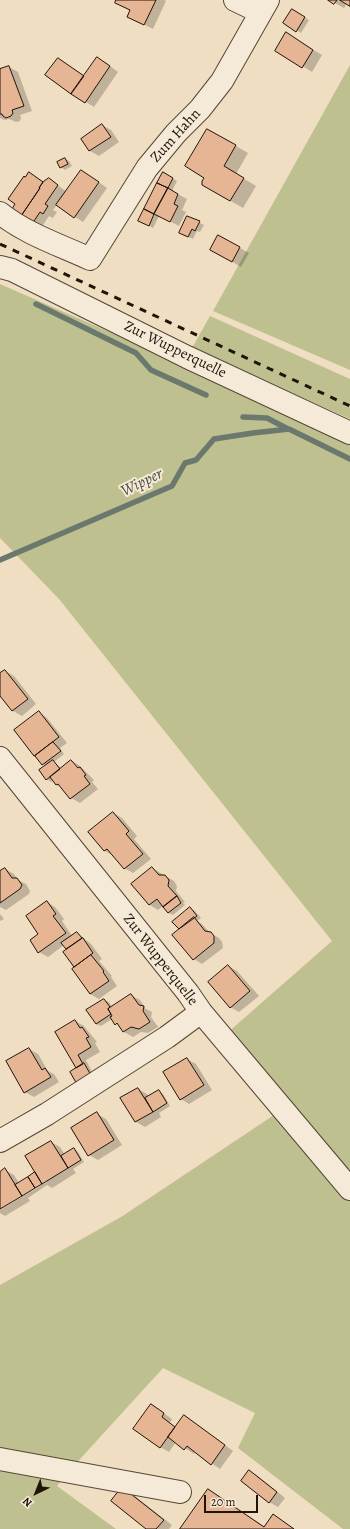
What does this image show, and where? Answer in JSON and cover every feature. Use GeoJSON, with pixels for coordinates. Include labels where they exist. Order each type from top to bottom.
{"type":"FeatureCollection","features":[{"type":"Feature","properties":{"kind":"street","name":"Zum Hahn"},"geometry":{"type":"LineString","coordinates":[[0,213],[11,222],[90,259],[147,168],[176,133],[200,109],[222,81],[264,6],[236,0]]}},
{"type":"Feature","properties":{"kind":"street","name":"Zur Wupperquelle"},"geometry":{"type":"LineString","coordinates":[[0,267],[12,270],[187,357],[350,433]]}},
{"type":"Feature","properties":{"kind":"street","name":"Zur Wupperquelle"},"geometry":{"type":"LineString","coordinates":[[0,758],[201,1012],[167,1037],[47,1114],[0,1142]]}},
{"type":"Feature","properties":{"kind":"street"},"geometry":{"type":"LineString","coordinates":[[201,1012],[350,1189]]}},
{"type":"Feature","properties":{"kind":"street"},"geometry":{"type":"LineString","coordinates":[[0,1459],[180,1492]]}},
{"type":"Feature","properties":{"kind":"green space"},"geometry":{"type":"Polygon","coordinates":[[[350,65],[350,370],[213,311],[350,65]]]}},
{"type":"Feature","properties":{"kind":"green space"},"geometry":{"type":"Polygon","coordinates":[[[0,284],[114,334],[350,443],[350,1185],[226,1034],[332,941],[59,599],[0,538],[0,284]]]}},
{"type":"Feature","properties":{"kind":"green space"},"geometry":{"type":"Polygon","coordinates":[[[210,316],[350,379],[350,419],[192,348],[210,316]]]}},
{"type":"Feature","properties":{"kind":"green space"},"geometry":{"type":"Polygon","coordinates":[[[277,1113],[350,1198],[350,1529],[343,1529],[238,1448],[255,1413],[163,1368],[71,1469],[0,1456],[0,1285],[121,1217],[277,1113]]]}},
{"type":"Feature","properties":{"kind":"green space"},"geometry":{"type":"Polygon","coordinates":[[[0,1463],[65,1476],[57,1486],[116,1529],[0,1529],[0,1463]]]}},
{"type":"Feature","properties":{"kind":"building"},"geometry":{"type":"Polygon","coordinates":[[[116,0],[156,0],[144,25],[127,17],[130,10],[115,3],[116,0]]]}},
{"type":"Feature","properties":{"kind":"building"},"geometry":{"type":"Polygon","coordinates":[[[328,0],[337,0],[334,4],[328,0]]]}},
{"type":"Feature","properties":{"kind":"building"},"geometry":{"type":"Polygon","coordinates":[[[340,0],[350,0],[350,6],[340,0]]]}},
{"type":"Feature","properties":{"kind":"building"},"geometry":{"type":"Polygon","coordinates":[[[292,9],[305,17],[296,32],[283,23],[292,9]]]}},
{"type":"Feature","properties":{"kind":"building"},"geometry":{"type":"Polygon","coordinates":[[[286,32],[313,50],[302,68],[275,51],[286,32]]]}},
{"type":"Feature","properties":{"kind":"building"},"geometry":{"type":"Polygon","coordinates":[[[97,57],[110,66],[85,103],[71,94],[97,57]]]}},
{"type":"Feature","properties":{"kind":"building"},"geometry":{"type":"Polygon","coordinates":[[[58,58],[84,76],[71,94],[45,75],[58,58]]]}},
{"type":"Feature","properties":{"kind":"building"},"geometry":{"type":"Polygon","coordinates":[[[9,66],[24,106],[12,110],[13,113],[11,116],[6,118],[0,114],[0,69],[9,66]]]}},
{"type":"Feature","properties":{"kind":"building"},"geometry":{"type":"Polygon","coordinates":[[[102,124],[111,137],[89,151],[81,139],[102,124]]]}},
{"type":"Feature","properties":{"kind":"building"},"geometry":{"type":"Polygon","coordinates":[[[207,129],[236,145],[224,166],[244,178],[230,201],[202,185],[204,178],[185,166],[207,129]]]}},
{"type":"Feature","properties":{"kind":"building"},"geometry":{"type":"Polygon","coordinates":[[[65,158],[68,164],[60,168],[57,162],[65,158]]]}},
{"type":"Feature","properties":{"kind":"building"},"geometry":{"type":"Polygon","coordinates":[[[81,170],[99,182],[74,218],[56,205],[81,170]]]}},
{"type":"Feature","properties":{"kind":"building"},"geometry":{"type":"Polygon","coordinates":[[[29,172],[43,182],[19,219],[10,212],[15,204],[8,199],[24,176],[25,177],[29,172]]]}},
{"type":"Feature","properties":{"kind":"building"},"geometry":{"type":"Polygon","coordinates":[[[163,172],[173,178],[168,188],[157,183],[163,172]]]}},
{"type":"Feature","properties":{"kind":"building"},"geometry":{"type":"Polygon","coordinates":[[[49,178],[58,185],[45,204],[48,206],[43,214],[40,212],[30,227],[19,219],[43,182],[49,178]]]}},
{"type":"Feature","properties":{"kind":"building"},"geometry":{"type":"Polygon","coordinates":[[[157,183],[168,188],[154,214],[144,209],[157,183]]]}},
{"type":"Feature","properties":{"kind":"building"},"geometry":{"type":"Polygon","coordinates":[[[168,188],[178,194],[174,204],[178,206],[170,222],[154,214],[168,188]]]}},
{"type":"Feature","properties":{"kind":"building"},"geometry":{"type":"Polygon","coordinates":[[[144,209],[154,214],[149,226],[138,221],[144,209]]]}},
{"type":"Feature","properties":{"kind":"building"},"geometry":{"type":"Polygon","coordinates":[[[187,216],[200,221],[195,231],[192,229],[188,237],[179,233],[187,216]]]}},
{"type":"Feature","properties":{"kind":"building"},"geometry":{"type":"Polygon","coordinates":[[[218,235],[240,247],[232,262],[210,250],[218,235]]]}},
{"type":"Feature","properties":{"kind":"building"},"geometry":{"type":"Polygon","coordinates":[[[5,670],[28,699],[12,711],[0,696],[0,673],[5,670]]]}},
{"type":"Feature","properties":{"kind":"building"},"geometry":{"type":"Polygon","coordinates":[[[39,711],[59,737],[34,756],[14,730],[39,711]]]}},
{"type":"Feature","properties":{"kind":"building"},"geometry":{"type":"Polygon","coordinates":[[[53,742],[61,751],[42,765],[35,756],[53,742]]]}},
{"type":"Feature","properties":{"kind":"building"},"geometry":{"type":"Polygon","coordinates":[[[53,760],[60,769],[46,780],[39,770],[53,760]]]}},
{"type":"Feature","properties":{"kind":"building"},"geometry":{"type":"Polygon","coordinates":[[[71,760],[78,768],[80,767],[90,784],[70,799],[58,784],[56,785],[50,777],[71,760]]]}},
{"type":"Feature","properties":{"kind":"building"},"geometry":{"type":"Polygon","coordinates":[[[113,812],[129,831],[126,834],[143,854],[124,869],[107,849],[104,851],[88,832],[113,812]]]}},
{"type":"Feature","properties":{"kind":"building"},"geometry":{"type":"Polygon","coordinates":[[[152,867],[159,875],[165,875],[169,880],[168,886],[177,896],[163,907],[157,899],[149,905],[131,884],[152,867]]]}},
{"type":"Feature","properties":{"kind":"building"},"geometry":{"type":"Polygon","coordinates":[[[5,868],[12,878],[17,878],[22,885],[20,889],[0,903],[0,871],[5,868]]]}},
{"type":"Feature","properties":{"kind":"building"},"geometry":{"type":"Polygon","coordinates":[[[177,896],[181,903],[168,913],[163,907],[177,896]]]}},
{"type":"Feature","properties":{"kind":"building"},"geometry":{"type":"Polygon","coordinates":[[[47,901],[56,914],[53,916],[66,933],[38,953],[30,940],[38,934],[26,916],[47,901]]]}},
{"type":"Feature","properties":{"kind":"building"},"geometry":{"type":"Polygon","coordinates":[[[190,907],[197,916],[179,929],[172,922],[190,907]]]}},
{"type":"Feature","properties":{"kind":"building"},"geometry":{"type":"Polygon","coordinates":[[[194,917],[205,931],[211,932],[214,936],[214,943],[193,960],[172,935],[194,917]]]}},
{"type":"Feature","properties":{"kind":"building"},"geometry":{"type":"Polygon","coordinates":[[[77,932],[82,938],[66,949],[61,943],[77,932]]]}},
{"type":"Feature","properties":{"kind":"building"},"geometry":{"type":"Polygon","coordinates":[[[83,938],[93,953],[74,967],[63,952],[83,938]]]}},
{"type":"Feature","properties":{"kind":"building"},"geometry":{"type":"Polygon","coordinates":[[[91,955],[104,971],[103,972],[109,981],[90,994],[72,969],[91,955]]]}},
{"type":"Feature","properties":{"kind":"building"},"geometry":{"type":"Polygon","coordinates":[[[228,965],[250,991],[230,1008],[208,982],[228,965]]]}},
{"type":"Feature","properties":{"kind":"building"},"geometry":{"type":"Polygon","coordinates":[[[131,994],[139,1005],[144,1006],[143,1011],[150,1022],[139,1029],[131,1027],[123,1032],[117,1023],[115,1025],[110,1017],[112,1016],[108,1009],[131,994]]]}},
{"type":"Feature","properties":{"kind":"building"},"geometry":{"type":"Polygon","coordinates":[[[104,999],[110,1007],[108,1009],[111,1014],[96,1024],[86,1010],[104,999]]]}},
{"type":"Feature","properties":{"kind":"building"},"geometry":{"type":"Polygon","coordinates":[[[75,1020],[80,1028],[82,1027],[89,1037],[86,1038],[91,1047],[78,1055],[83,1064],[76,1068],[55,1032],[75,1020]]]}},
{"type":"Feature","properties":{"kind":"building"},"geometry":{"type":"Polygon","coordinates":[[[29,1048],[42,1070],[45,1068],[51,1077],[24,1093],[6,1061],[29,1048]]]}},
{"type":"Feature","properties":{"kind":"building"},"geometry":{"type":"Polygon","coordinates":[[[187,1058],[204,1085],[180,1100],[163,1072],[187,1058]]]}},
{"type":"Feature","properties":{"kind":"building"},"geometry":{"type":"Polygon","coordinates":[[[84,1063],[92,1077],[78,1086],[70,1072],[84,1063]]]}},
{"type":"Feature","properties":{"kind":"building"},"geometry":{"type":"Polygon","coordinates":[[[138,1088],[153,1112],[135,1122],[120,1098],[138,1088]]]}},
{"type":"Feature","properties":{"kind":"building"},"geometry":{"type":"Polygon","coordinates":[[[159,1090],[167,1103],[153,1112],[145,1098],[159,1090]]]}},
{"type":"Feature","properties":{"kind":"building"},"geometry":{"type":"Polygon","coordinates":[[[97,1112],[114,1140],[88,1156],[71,1128],[97,1112]]]}},
{"type":"Feature","properties":{"kind":"building"},"geometry":{"type":"Polygon","coordinates":[[[51,1141],[68,1168],[42,1184],[25,1156],[51,1141]]]}},
{"type":"Feature","properties":{"kind":"building"},"geometry":{"type":"Polygon","coordinates":[[[74,1148],[81,1160],[68,1168],[61,1156],[74,1148]]]}},
{"type":"Feature","properties":{"kind":"building"},"geometry":{"type":"Polygon","coordinates":[[[5,1168],[22,1196],[0,1209],[0,1172],[5,1168]]]}},
{"type":"Feature","properties":{"kind":"building"},"geometry":{"type":"Polygon","coordinates":[[[35,1172],[42,1184],[35,1188],[28,1177],[35,1172]]]}},
{"type":"Feature","properties":{"kind":"building"},"geometry":{"type":"Polygon","coordinates":[[[28,1177],[35,1188],[22,1196],[15,1185],[28,1177]]]}},
{"type":"Feature","properties":{"kind":"building"},"geometry":{"type":"Polygon","coordinates":[[[151,1404],[164,1413],[162,1417],[175,1427],[160,1448],[133,1429],[151,1404]]]}},
{"type":"Feature","properties":{"kind":"building"},"geometry":{"type":"Polygon","coordinates":[[[184,1415],[225,1445],[211,1465],[187,1446],[184,1450],[168,1437],[184,1415]]]}},
{"type":"Feature","properties":{"kind":"building"},"geometry":{"type":"Polygon","coordinates":[[[249,1470],[277,1492],[269,1503],[241,1481],[249,1470]]]}},
{"type":"Feature","properties":{"kind":"building"},"geometry":{"type":"Polygon","coordinates":[[[122,1487],[164,1520],[156,1529],[146,1529],[111,1501],[122,1487]]]}},
{"type":"Feature","properties":{"kind":"building"},"geometry":{"type":"Polygon","coordinates":[[[208,1489],[264,1527],[273,1514],[294,1529],[180,1529],[208,1489]]]}},
{"type":"Feature","properties":{"kind":"waterway"},"geometry":{"type":"LineString","coordinates":[[36,304],[136,353],[151,370],[206,395]]}},
{"type":"Feature","properties":{"kind":"waterway"},"geometry":{"type":"LineString","coordinates":[[243,417],[267,418],[288,429]]}},
{"type":"Feature","properties":{"kind":"waterway","name":"Wipper"},"geometry":{"type":"LineString","coordinates":[[0,560],[172,486],[185,463],[196,460],[214,439],[289,429],[350,459]]}},
{"type":"Feature","properties":{"kind":"railway"},"geometry":{"type":"LineString","coordinates":[[0,244],[350,406]]}}]}
